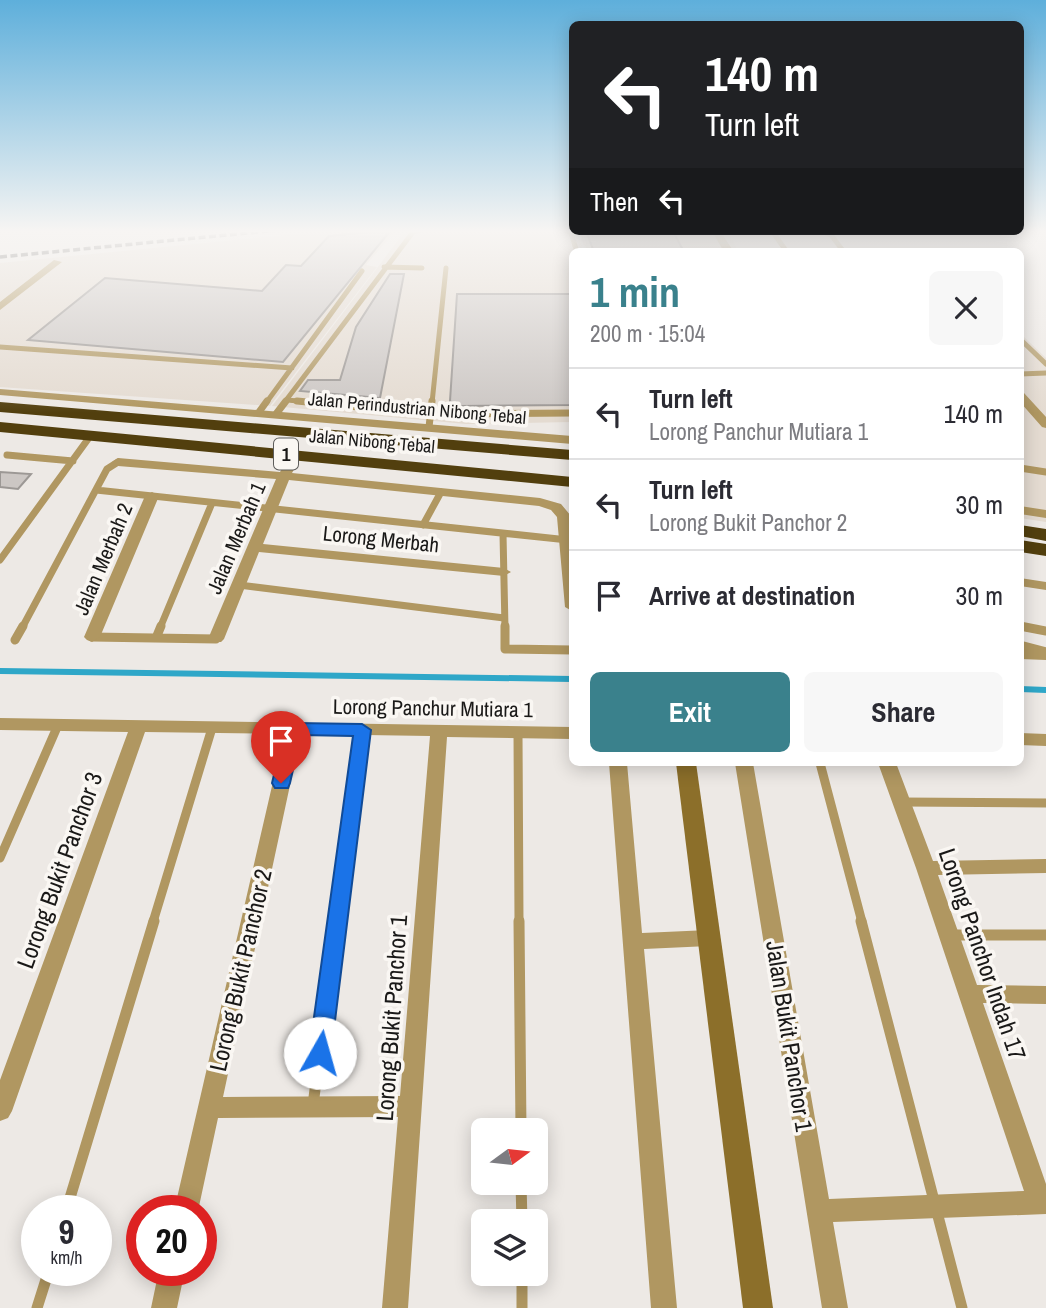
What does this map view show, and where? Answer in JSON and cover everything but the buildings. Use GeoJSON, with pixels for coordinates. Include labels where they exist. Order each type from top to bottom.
{"type":"FeatureCollection","features":[{"type":"Feature","properties":{"kind":"highway","name":"Jalan Nibong Tebal"},"geometry":{"type":"LineString","coordinates":[[0,407],[564,454]]}},
{"type":"Feature","properties":{"kind":"highway","name":"Jalan Nibong Tebal"},"geometry":{"type":"LineString","coordinates":[[0,427],[549,480]]}},
{"type":"Feature","properties":{"kind":"highway"},"geometry":{"type":"LineString","coordinates":[[549,480],[569,477]]}},
{"type":"Feature","properties":{"kind":"highway"},"geometry":{"type":"LineString","coordinates":[[549,480],[569,483]]}},
{"type":"Feature","properties":{"kind":"highway"},"geometry":{"type":"LineString","coordinates":[[1024,533],[1045,548]]}},
{"type":"Feature","properties":{"kind":"highway"},"geometry":{"type":"LineString","coordinates":[[1024,546],[1045,548]]}},
{"type":"Feature","properties":{"kind":"street"},"geometry":{"type":"LineString","coordinates":[[0,307],[20,291]]}},
{"type":"Feature","properties":{"kind":"street","name":"Jalan Perindustrian Nibong Tebal"},"geometry":{"type":"LineString","coordinates":[[0,392],[569,440]]}},
{"type":"Feature","properties":{"kind":"street"},"geometry":{"type":"LineString","coordinates":[[1024,399],[1046,424]]}},
{"type":"Feature","properties":{"kind":"street","name":"Jalan Merbah 1"},"geometry":{"type":"LineString","coordinates":[[216,639],[285,475],[296,455]]}},
{"type":"Feature","properties":{"kind":"street"},"geometry":{"type":"LineString","coordinates":[[118,462],[285,475],[540,502],[556,507],[564,516],[569,557]]}},
{"type":"Feature","properties":{"kind":"street","name":"Jalan Merbah 2"},"geometry":{"type":"LineString","coordinates":[[92,637],[152,496]]}},
{"type":"Feature","properties":{"kind":"street"},"geometry":{"type":"LineString","coordinates":[[1024,511],[1046,514]]}},
{"type":"Feature","properties":{"kind":"street","name":"Lorong Merbah"},"geometry":{"type":"LineString","coordinates":[[255,547],[504,572]]}},
{"type":"Feature","properties":{"kind":"street"},"geometry":{"type":"LineString","coordinates":[[1024,583],[1046,586]]}},
{"type":"Feature","properties":{"kind":"street"},"geometry":{"type":"LineString","coordinates":[[1024,654],[1046,653]]}},
{"type":"Feature","properties":{"kind":"street","name":"Lorong Panchur Mutiara 1"},"geometry":{"type":"LineString","coordinates":[[0,724],[569,733]]}},
{"type":"Feature","properties":{"kind":"street","name":"Lorong Bukit Panchor 3"},"geometry":{"type":"LineString","coordinates":[[0,1111],[139,726]]}},
{"type":"Feature","properties":{"kind":"street","name":"Lorong Bukit Panchor 2"},"geometry":{"type":"LineString","coordinates":[[190,1195],[294,729]]}},
{"type":"Feature","properties":{"kind":"street","name":"Lorong Bukit Panchor 1"},"geometry":{"type":"LineString","coordinates":[[395,1308],[439,731]]}},
{"type":"Feature","properties":{"kind":"street"},"geometry":{"type":"LineString","coordinates":[[1024,739],[1046,740]]}},
{"type":"Feature","properties":{"kind":"street"},"geometry":{"type":"LineString","coordinates":[[618,766],[664,1308]]}},
{"type":"Feature","properties":{"kind":"street"},"geometry":{"type":"LineString","coordinates":[[686,766],[758,1308]]}},
{"type":"Feature","properties":{"kind":"street","name":"Jalan Bukit Panchor 1"},"geometry":{"type":"LineString","coordinates":[[745,766],[835,1308]]}},
{"type":"Feature","properties":{"kind":"street","name":"Lorong Panchor Indah 17"},"geometry":{"type":"LineString","coordinates":[[888,766],[1043,1202]]}},
{"type":"Feature","properties":{"kind":"street"},"geometry":{"type":"LineString","coordinates":[[926,868],[1046,866]]}},
{"type":"Feature","properties":{"kind":"street"},"geometry":{"type":"LineString","coordinates":[[633,941],[709,937]]}},
{"type":"Feature","properties":{"kind":"street"},"geometry":{"type":"LineString","coordinates":[[968,994],[1046,995]]}},
{"type":"Feature","properties":{"kind":"street"},"geometry":{"type":"LineString","coordinates":[[209,1108],[411,1106]]}},
{"type":"Feature","properties":{"kind":"street"},"geometry":{"type":"LineString","coordinates":[[819,1211],[1043,1202]]}},
{"type":"Feature","properties":{"kind":"street"},"geometry":{"type":"LineString","coordinates":[[164,1308],[169,1286]]}},
{"type":"Feature","properties":{"kind":"lane"},"geometry":{"type":"LineString","coordinates":[[259,412],[348,291]]}},
{"type":"Feature","properties":{"kind":"lane"},"geometry":{"type":"LineString","coordinates":[[276,414],[367,291]]}},
{"type":"Feature","properties":{"kind":"lane"},"geometry":{"type":"LineString","coordinates":[[429,428],[444,291]]}},
{"type":"Feature","properties":{"kind":"lane"},"geometry":{"type":"LineString","coordinates":[[1024,343],[1046,364]]}},
{"type":"Feature","properties":{"kind":"lane"},"geometry":{"type":"LineString","coordinates":[[0,347],[292,368]]}},
{"type":"Feature","properties":{"kind":"lane"},"geometry":{"type":"LineString","coordinates":[[1024,374],[1046,373]]}},
{"type":"Feature","properties":{"kind":"lane"},"geometry":{"type":"LineString","coordinates":[[288,400],[431,414],[569,413]]}},
{"type":"Feature","properties":{"kind":"lane"},"geometry":{"type":"LineString","coordinates":[[0,560],[3,551],[91,435]]}},
{"type":"Feature","properties":{"kind":"lane"},"geometry":{"type":"LineString","coordinates":[[7,455],[73,461]]}},
{"type":"Feature","properties":{"kind":"lane"},"geometry":{"type":"LineString","coordinates":[[15,640],[107,469],[118,462]]}},
{"type":"Feature","properties":{"kind":"lane"},"geometry":{"type":"LineString","coordinates":[[1024,469],[1046,472]]}},
{"type":"Feature","properties":{"kind":"lane"},"geometry":{"type":"LineString","coordinates":[[96,490],[568,540]]}},
{"type":"Feature","properties":{"kind":"lane"},"geometry":{"type":"LineString","coordinates":[[423,525],[441,492]]}},
{"type":"Feature","properties":{"kind":"lane"},"geometry":{"type":"LineString","coordinates":[[156,638],[212,503]]}},
{"type":"Feature","properties":{"kind":"lane"},"geometry":{"type":"LineString","coordinates":[[503,534],[505,649],[569,650]]}},
{"type":"Feature","properties":{"kind":"lane"},"geometry":{"type":"LineString","coordinates":[[239,585],[504,618]]}},
{"type":"Feature","properties":{"kind":"lane"},"geometry":{"type":"LineString","coordinates":[[1024,627],[1046,631]]}},
{"type":"Feature","properties":{"kind":"lane"},"geometry":{"type":"LineString","coordinates":[[92,637],[216,639]]}},
{"type":"Feature","properties":{"kind":"lane"},"geometry":{"type":"LineString","coordinates":[[1024,646],[1046,653]]}},
{"type":"Feature","properties":{"kind":"lane"},"geometry":{"type":"LineString","coordinates":[[0,858],[58,725]]}},
{"type":"Feature","properties":{"kind":"lane"},"geometry":{"type":"LineString","coordinates":[[71,1195],[212,728]]}},
{"type":"Feature","properties":{"kind":"lane"},"geometry":{"type":"LineString","coordinates":[[313,1107],[362,730]]}},
{"type":"Feature","properties":{"kind":"lane"},"geometry":{"type":"LineString","coordinates":[[518,733],[521,1118]]}},
{"type":"Feature","properties":{"kind":"lane"},"geometry":{"type":"LineString","coordinates":[[821,766],[962,1308]]}},
{"type":"Feature","properties":{"kind":"lane"},"geometry":{"type":"LineString","coordinates":[[902,802],[1046,803]]}},
{"type":"Feature","properties":{"kind":"lane"},"geometry":{"type":"LineString","coordinates":[[948,935],[1046,935]]}},
{"type":"Feature","properties":{"kind":"lane"},"geometry":{"type":"LineString","coordinates":[[37,1308],[43,1286]]}},
{"type":"Feature","properties":{"kind":"lane"},"geometry":{"type":"LineString","coordinates":[[522,1286],[522,1308]]}},
{"type":"Feature","properties":{"kind":"shaded area"},"geometry":{"type":"Polygon","coordinates":[[[0,291],[358,291],[270,406],[0,387],[0,291]]]}},
{"type":"Feature","properties":{"kind":"shaded area"},"geometry":{"type":"Polygon","coordinates":[[[360,291],[569,291],[569,422],[466,424],[272,406],[360,291]]]}},
{"type":"Feature","properties":{"kind":"shaded area"},"geometry":{"type":"Polygon","coordinates":[[[1024,337],[1046,358],[1046,522],[1024,519],[1024,337]]]}},
{"type":"Feature","properties":{"kind":"waterway"},"geometry":{"type":"LineString","coordinates":[[0,671],[569,679]]}},
{"type":"Feature","properties":{"kind":"waterway"},"geometry":{"type":"LineString","coordinates":[[1024,689],[1046,690]]}},
{"type":"Feature","properties":{"kind":"route"},"geometry":{"type":"LineString","coordinates":[[281,783],[294,729],[362,730],[320,1053]]}}]}
